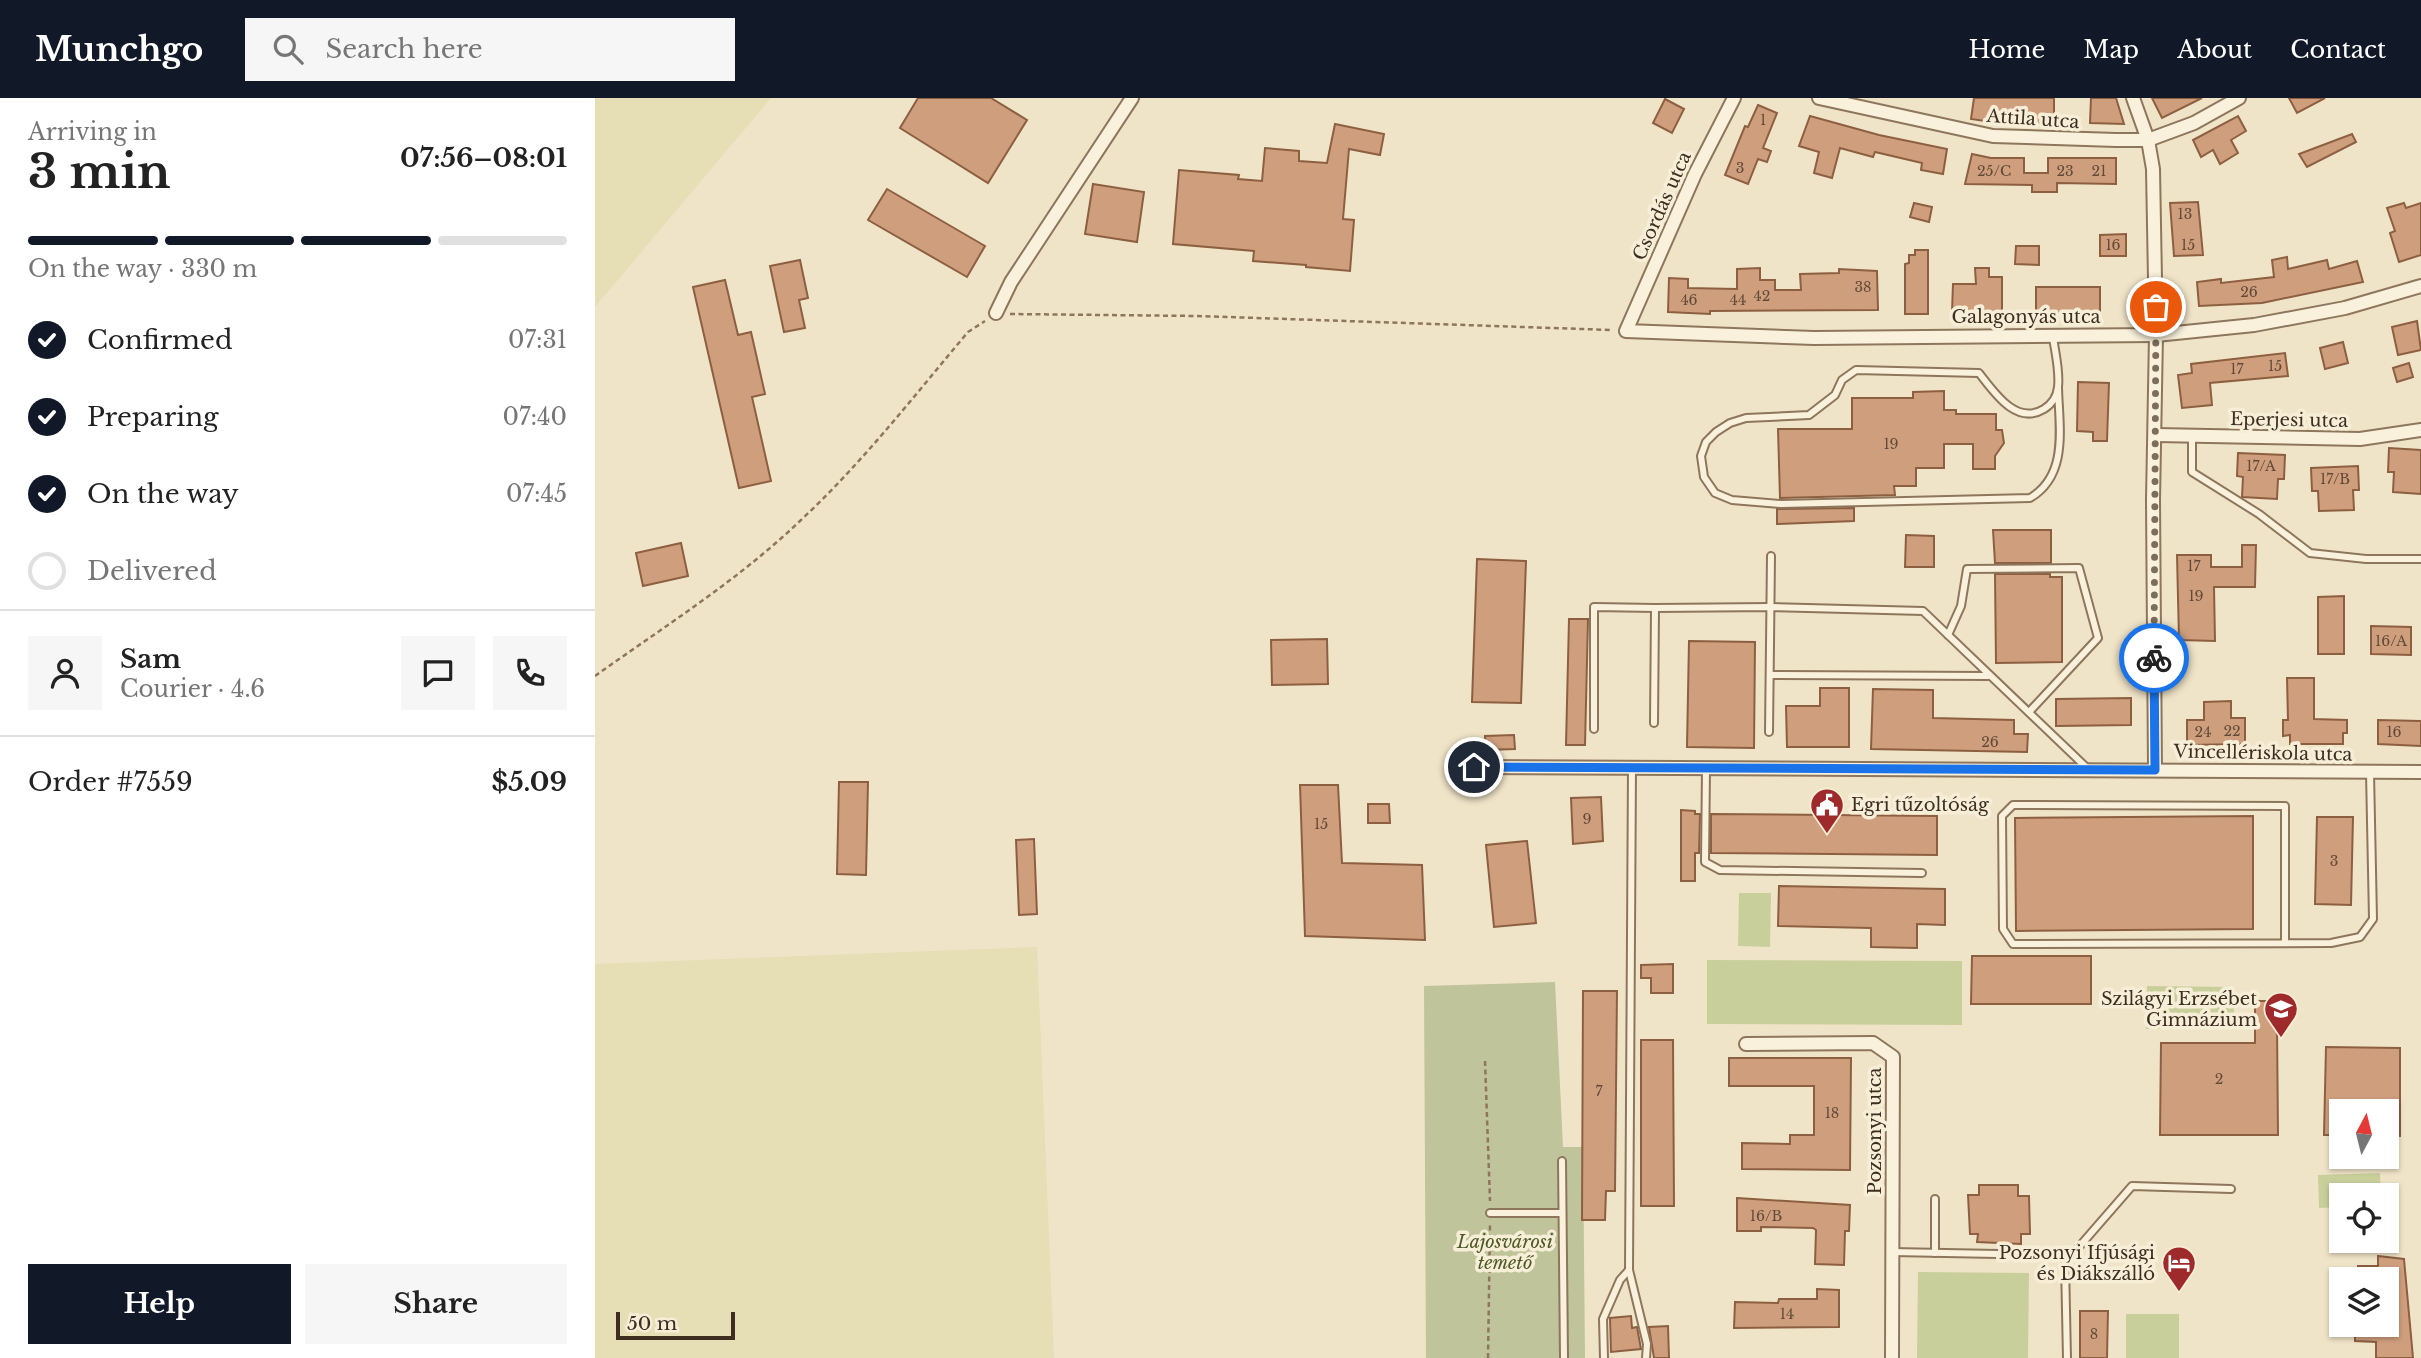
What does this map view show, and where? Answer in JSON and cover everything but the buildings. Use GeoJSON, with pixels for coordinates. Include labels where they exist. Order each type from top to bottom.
{"type":"FeatureCollection","features":[{"type":"Feature","properties":{"kind":"street"},"geometry":{"type":"LineString","coordinates":[[996,313],[1011,282],[1132,98]]}},
{"type":"Feature","properties":{"kind":"street","name":"Csordás utca"},"geometry":{"type":"LineString","coordinates":[[1626,331],[1695,174],[1734,98]]}},
{"type":"Feature","properties":{"kind":"street","name":"Attila utca"},"geometry":{"type":"LineString","coordinates":[[1819,98],[1993,136],[2148,139],[2194,123],[2239,98]]}},
{"type":"Feature","properties":{"kind":"street"},"geometry":{"type":"LineString","coordinates":[[2133,98],[2148,139],[2153,169],[2156,335],[2153,500],[2155,770]]}},
{"type":"Feature","properties":{"kind":"street","name":"Galagonyás utca"},"geometry":{"type":"LineString","coordinates":[[1626,331],[1814,338],[2156,335],[2254,325],[2345,308],[2421,286]]}},
{"type":"Feature","properties":{"kind":"street","name":"Eperjesi utca"},"geometry":{"type":"LineString","coordinates":[[2156,435],[2360,439],[2421,430]]}},
{"type":"Feature","properties":{"kind":"street","name":"Vincellériskola utca"},"geometry":{"type":"LineString","coordinates":[[1474,767],[2421,772]]}},
{"type":"Feature","properties":{"kind":"street","name":"Pozsonyi utca"},"geometry":{"type":"LineString","coordinates":[[1746,1044],[1874,1043],[1893,1057],[1892,1358]]}},
{"type":"Feature","properties":{"kind":"lane"},"geometry":{"type":"LineString","coordinates":[[2053,335],[2058,387],[2060,457],[2042,491],[2030,498],[1781,504],[1732,500],[1715,493],[1704,477],[1701,456],[1706,442],[1716,432],[1730,423],[1746,418],[1809,415],[1835,395],[1842,380],[1856,370],[1979,373],[2010,408],[2025,414],[2041,412],[2053,403],[2058,387]]}},
{"type":"Feature","properties":{"kind":"lane"},"geometry":{"type":"LineString","coordinates":[[2192,436],[2192,472],[2259,514],[2310,553],[2367,559],[2421,559]]}},
{"type":"Feature","properties":{"kind":"lane"},"geometry":{"type":"LineString","coordinates":[[1769,732],[1770,556]]}},
{"type":"Feature","properties":{"kind":"lane"},"geometry":{"type":"LineString","coordinates":[[1948,635],[1961,606],[1967,569],[2079,568],[2098,638],[2029,712]]}},
{"type":"Feature","properties":{"kind":"lane"},"geometry":{"type":"LineString","coordinates":[[1594,729],[1594,607],[1770,607],[1923,611],[2088,769]]}},
{"type":"Feature","properties":{"kind":"lane"},"geometry":{"type":"LineString","coordinates":[[1654,723],[1655,608]]}},
{"type":"Feature","properties":{"kind":"lane"},"geometry":{"type":"LineString","coordinates":[[1770,675],[1989,676]]}},
{"type":"Feature","properties":{"kind":"lane"},"geometry":{"type":"LineString","coordinates":[[1632,767],[1629,1270],[1647,1343],[1646,1358]]}},
{"type":"Feature","properties":{"kind":"lane"},"geometry":{"type":"LineString","coordinates":[[1706,768],[1705,862],[1720,870],[1922,873]]}},
{"type":"Feature","properties":{"kind":"lane"},"geometry":{"type":"LineString","coordinates":[[2285,943],[2285,806],[2013,805],[2002,816],[2003,929],[2013,944],[2331,943],[2360,937],[2373,919],[2371,772]]}},
{"type":"Feature","properties":{"kind":"lane"},"geometry":{"type":"LineString","coordinates":[[1562,1161],[1564,1358]]}},
{"type":"Feature","properties":{"kind":"lane"},"geometry":{"type":"LineString","coordinates":[[2067,1358],[2065,1263],[2132,1186],[2231,1189]]}},
{"type":"Feature","properties":{"kind":"lane"},"geometry":{"type":"LineString","coordinates":[[1935,1199],[1935,1253]]}},
{"type":"Feature","properties":{"kind":"lane"},"geometry":{"type":"LineString","coordinates":[[1490,1213],[1562,1213]]}},
{"type":"Feature","properties":{"kind":"lane"},"geometry":{"type":"LineString","coordinates":[[1892,1252],[1998,1254]]}},
{"type":"Feature","properties":{"kind":"lane"},"geometry":{"type":"LineString","coordinates":[[1604,1358],[1602,1319],[1620,1280],[1629,1270]]}},
{"type":"Feature","properties":{"kind":"path"},"geometry":{"type":"LineString","coordinates":[[595,676],[733,577],[801,520],[861,459],[968,332],[996,313],[1511,324],[1626,331]]}},
{"type":"Feature","properties":{"kind":"path"},"geometry":{"type":"LineString","coordinates":[[1485,1061],[1490,1213],[1488,1358]]}},
{"type":"Feature","properties":{"kind":"shaded area"},"geometry":{"type":"Polygon","coordinates":[[[595,98],[771,98],[595,307],[595,98]]]}},
{"type":"Feature","properties":{"kind":"shaded area"},"geometry":{"type":"Polygon","coordinates":[[[1037,947],[1054,1358],[595,1358],[595,964],[1037,947]]]}},
{"type":"Feature","properties":{"kind":"green space"},"geometry":{"type":"Polygon","coordinates":[[[1739,893],[1771,893],[1770,947],[1738,946],[1739,893]]]}},
{"type":"Feature","properties":{"kind":"green space"},"geometry":{"type":"Polygon","coordinates":[[[1707,960],[1962,961],[1962,1025],[1707,1024],[1707,960]]]}},
{"type":"Feature","properties":{"kind":"green space","name":"Lajosvárosi temető"},"geometry":{"type":"Polygon","coordinates":[[[1555,982],[1563,1147],[1583,1147],[1585,1358],[1426,1358],[1424,986],[1555,982]]]}},
{"type":"Feature","properties":{"kind":"green space"},"geometry":{"type":"Polygon","coordinates":[[[2147,986],[2234,987],[2234,1029],[2146,1029],[2147,986]]]}},
{"type":"Feature","properties":{"kind":"green space"},"geometry":{"type":"Polygon","coordinates":[[[2380,1173],[2380,1183],[2329,1183],[2329,1208],[2319,1208],[2318,1175],[2380,1173]]]}},
{"type":"Feature","properties":{"kind":"green space"},"geometry":{"type":"Polygon","coordinates":[[[1918,1272],[2029,1273],[2028,1358],[1917,1358],[1918,1272]]]}},
{"type":"Feature","properties":{"kind":"green space"},"geometry":{"type":"Polygon","coordinates":[[[2126,1314],[2179,1314],[2179,1358],[2126,1358],[2126,1314]]]}},
{"type":"Feature","properties":{"kind":"way so far"},"geometry":{"type":"LineString","coordinates":[[2154,658],[2156,307]]}},
{"type":"Feature","properties":{"kind":"place","name":"Egri tűzoltóság"},"geometry":{"type":"Point","coordinates":[1827,835]}},
{"type":"Feature","properties":{"kind":"place","name":"Szilágyi Erzsébet Gimnázium"},"geometry":{"type":"Point","coordinates":[2281,1039]}},
{"type":"Feature","properties":{"kind":"place","name":"Pozsonyi Ifjúsági és Diákszálló"},"geometry":{"type":"Point","coordinates":[2179,1293]}},
{"type":"Feature","properties":{"kind":"route"},"geometry":{"type":"LineString","coordinates":[[1474,767],[2155,770],[2154,658]]}}]}
